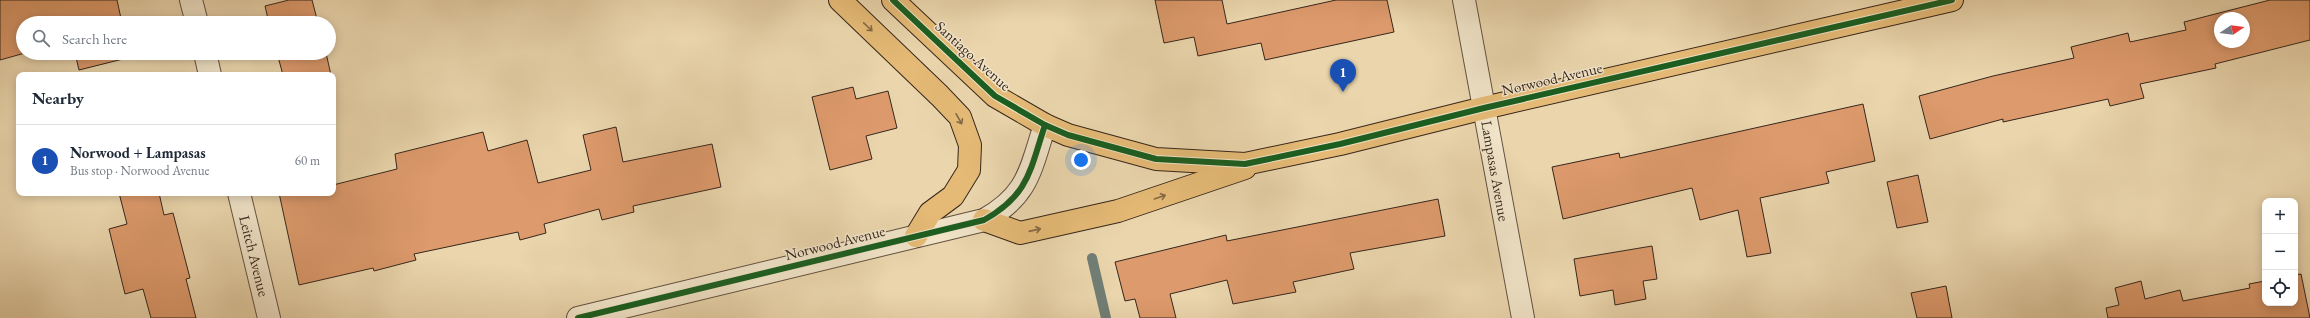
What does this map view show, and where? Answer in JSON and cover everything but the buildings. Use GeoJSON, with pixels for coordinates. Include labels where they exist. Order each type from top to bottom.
{"type":"FeatureCollection","features":[{"type":"Feature","properties":{"kind":"main road"},"geometry":{"type":"LineString","coordinates":[[840,0],[960,117],[970,145],[970,170],[954,196],[930,213],[916,236]]}},
{"type":"Feature","properties":{"kind":"main road","name":"Santiago Avenue"},"geometry":{"type":"LineString","coordinates":[[893,0],[995,96],[1045,125],[1075,137],[1156,160]]}},
{"type":"Feature","properties":{"kind":"main road","name":"Norwood Avenue"},"geometry":{"type":"LineString","coordinates":[[1156,160],[1245,164],[1952,0]]}},
{"type":"Feature","properties":{"kind":"main road"},"geometry":{"type":"LineString","coordinates":[[984,220],[1020,233],[1118,212],[1278,157]]}},
{"type":"Feature","properties":{"kind":"street"},"geometry":{"type":"LineString","coordinates":[[191,0],[195,16]]}},
{"type":"Feature","properties":{"kind":"street","name":"Lampasas Avenue"},"geometry":{"type":"LineString","coordinates":[[1464,0],[1523,318]]}},
{"type":"Feature","properties":{"kind":"street"},"geometry":{"type":"LineString","coordinates":[[207,60],[209,72]]}},
{"type":"Feature","properties":{"kind":"street","name":"Norwood Avenue"},"geometry":{"type":"LineString","coordinates":[[578,318],[984,220],[1002,210],[1017,196],[1028,178],[1045,125]]}},
{"type":"Feature","properties":{"kind":"street","name":"Leitch Avenue"},"geometry":{"type":"LineString","coordinates":[[240,196],[269,318]]}},
{"type":"Feature","properties":{"kind":"waterway"},"geometry":{"type":"LineString","coordinates":[[1092,258],[1106,318]]}},
{"type":"Feature","properties":{"kind":"cycle path"},"geometry":{"type":"LineString","coordinates":[[893,0],[995,96],[1045,125],[1068,135],[1156,159],[1245,164],[1340,144],[1484,108],[1952,0]]}},
{"type":"Feature","properties":{"kind":"cycle path"},"geometry":{"type":"LineString","coordinates":[[578,318],[984,220],[999,211],[1019,191],[1031,168],[1045,125]]}},
{"type":"Feature","properties":{"kind":"place","name":"Norwood + Lampasas"},"geometry":{"type":"Point","coordinates":[1343,92]}}]}
